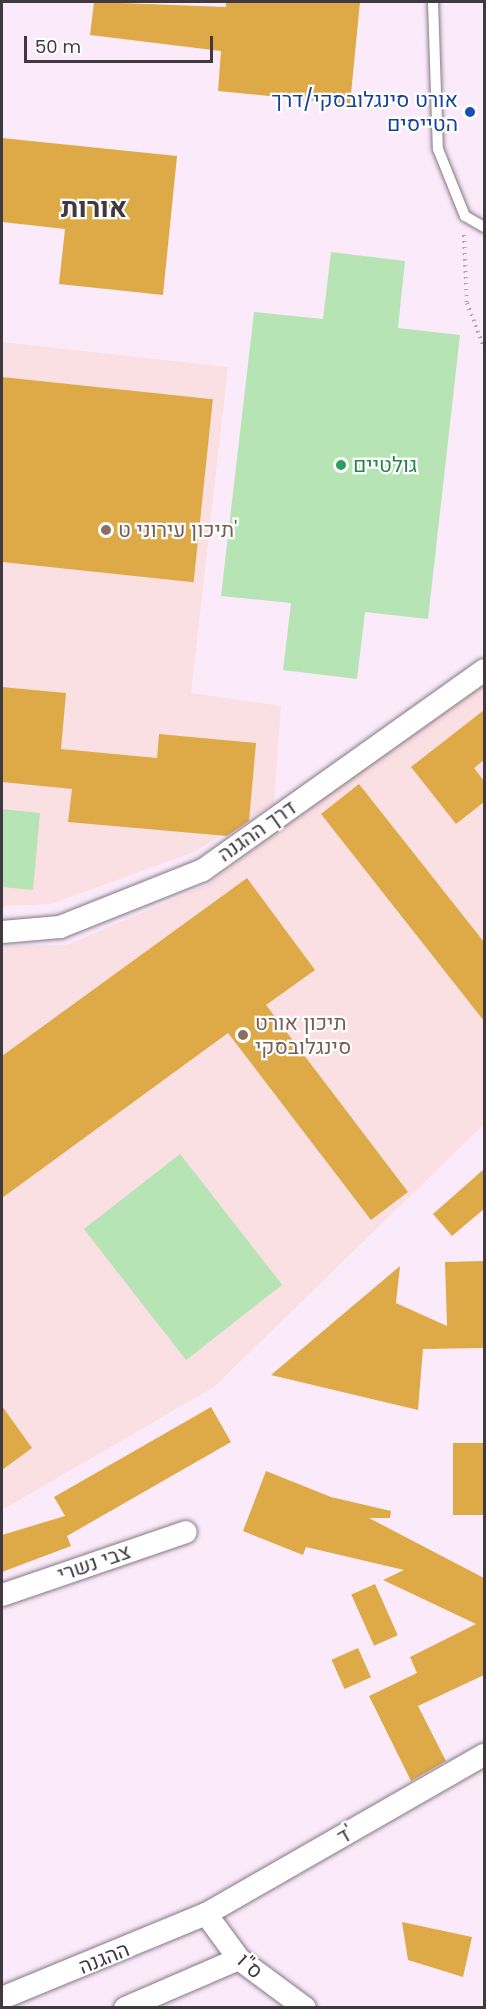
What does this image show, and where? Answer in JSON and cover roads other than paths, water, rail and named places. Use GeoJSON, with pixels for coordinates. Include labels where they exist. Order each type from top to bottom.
{"type":"FeatureCollection","features":[{"type":"Feature","properties":{"kind":"street","name":"דרך ההגנה"},"geometry":{"type":"LineString","coordinates":[[2,932],[60,927],[203,870],[484,669]]}},
{"type":"Feature","properties":{"kind":"street","name":"צבי נשרי"},"geometry":{"type":"LineString","coordinates":[[2,1594],[186,1532]]}},
{"type":"Feature","properties":{"kind":"street","name":"ד'"},"geometry":{"type":"LineString","coordinates":[[206,1914],[484,1755]]}},
{"type":"Feature","properties":{"kind":"street","name":"ס\"ו"},"geometry":{"type":"LineString","coordinates":[[206,1914],[239,1959],[304,2007]]}},
{"type":"Feature","properties":{"kind":"street","name":"ההגנה"},"geometry":{"type":"LineString","coordinates":[[2,1998],[206,1914]]}},
{"type":"Feature","properties":{"kind":"street"},"geometry":{"type":"LineString","coordinates":[[125,2007],[239,1959]]}},
{"type":"Feature","properties":{"kind":"lane"},"geometry":{"type":"LineString","coordinates":[[433,2],[438,149],[465,216],[484,227]]}},
{"type":"Feature","properties":{"kind":"place","name":"אורט סינגלובסקי/דרך הטייסים"},"geometry":{"type":"Point","coordinates":[470,112]}},
{"type":"Feature","properties":{"kind":"place","name":"גולטיים"},"geometry":{"type":"Point","coordinates":[341,465]}},
{"type":"Feature","properties":{"kind":"place","name":"תיכון עירוני ט'"},"geometry":{"type":"Point","coordinates":[106,530]}},
{"type":"Feature","properties":{"kind":"place","name":"תיכון אורט סינגלובסקי"},"geometry":{"type":"Point","coordinates":[243,1035]}},
{"type":"Feature","properties":{"kind":"district","name":"אורות"},"geometry":{"type":"Point","coordinates":[94,208]}}]}
